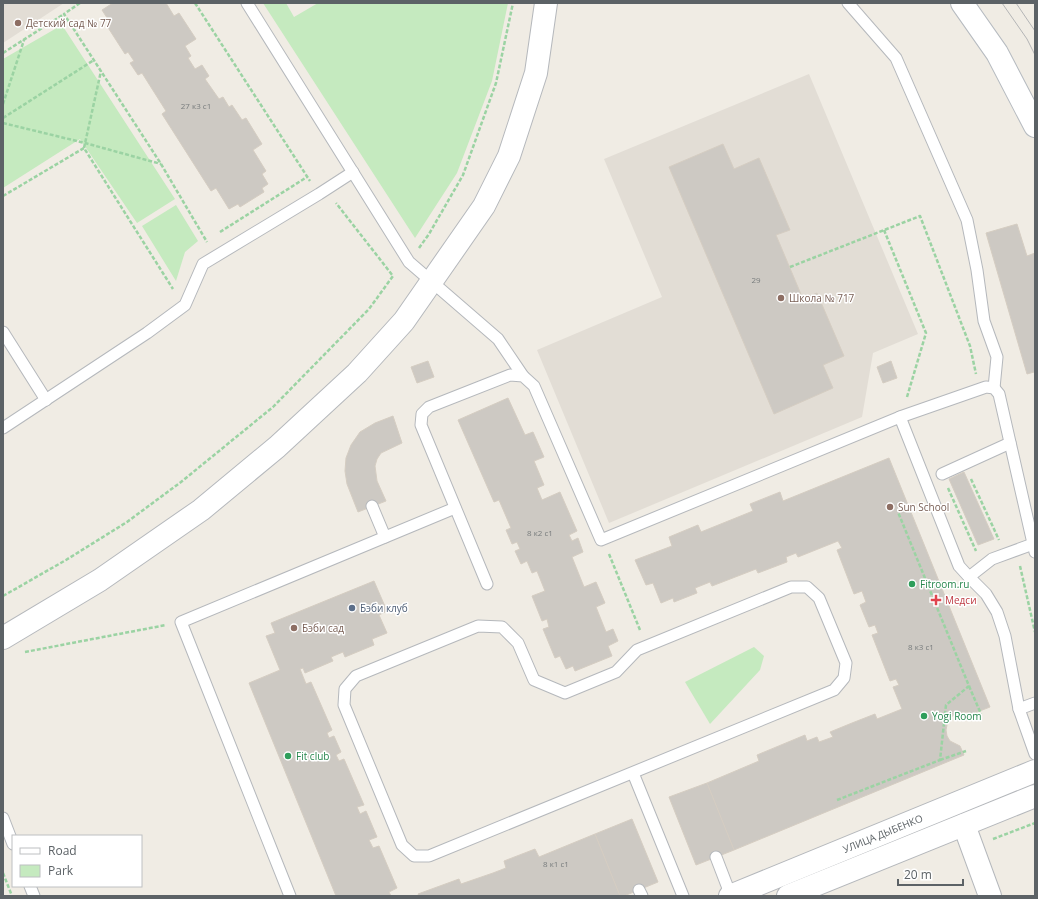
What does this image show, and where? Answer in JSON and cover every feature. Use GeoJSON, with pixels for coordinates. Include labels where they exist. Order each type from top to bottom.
{"type":"FeatureCollection","features":[{"type":"Feature","properties":{"kind":"street"},"geometry":{"type":"LineString","coordinates":[[3,638],[100,580],[201,510],[278,447],[357,372],[404,321],[458,246],[484,206],[509,156],[536,73],[546,3]]}},
{"type":"Feature","properties":{"kind":"street"},"geometry":{"type":"LineString","coordinates":[[962,3],[997,53],[1035,126]]}},
{"type":"Feature","properties":{"kind":"street","name":"УЛИЦА ДЫБЕНКО"},"geometry":{"type":"LineString","coordinates":[[731,896],[1035,771]]}},
{"type":"Feature","properties":{"kind":"street"},"geometry":{"type":"LineString","coordinates":[[788,896],[1035,796]]}},
{"type":"Feature","properties":{"kind":"street"},"geometry":{"type":"LineString","coordinates":[[964,825],[990,896]]}},
{"type":"Feature","properties":{"kind":"lane"},"geometry":{"type":"LineString","coordinates":[[247,3],[409,262],[498,339],[523,376],[534,386],[601,540],[900,418],[986,387],[994,388],[999,394],[1034,548],[1005,554],[992,559],[968,577]]}},
{"type":"Feature","properties":{"kind":"lane"},"geometry":{"type":"LineString","coordinates":[[848,3],[896,58],[967,220],[977,270],[984,321],[997,357],[994,388]]}},
{"type":"Feature","properties":{"kind":"lane"},"geometry":{"type":"LineString","coordinates":[[3,428],[147,333],[185,305],[202,264],[353,172]]}},
{"type":"Feature","properties":{"kind":"lane"},"geometry":{"type":"LineString","coordinates":[[3,332],[46,400]]}},
{"type":"Feature","properties":{"kind":"lane"},"geometry":{"type":"LineString","coordinates":[[487,584],[421,425],[422,414],[429,407],[510,375],[523,376]]}},
{"type":"Feature","properties":{"kind":"lane"},"geometry":{"type":"LineString","coordinates":[[900,418],[960,566],[968,577],[986,594],[997,612],[1005,636],[1019,709],[1035,754]]}},
{"type":"Feature","properties":{"kind":"lane"},"geometry":{"type":"LineString","coordinates":[[942,474],[1010,443]]}},
{"type":"Feature","properties":{"kind":"lane"},"geometry":{"type":"LineString","coordinates":[[372,506],[385,537]]}},
{"type":"Feature","properties":{"kind":"lane"},"geometry":{"type":"LineString","coordinates":[[290,896],[181,622],[455,508]]}},
{"type":"Feature","properties":{"kind":"lane"},"geometry":{"type":"LineString","coordinates":[[791,587],[807,587],[819,598],[846,663],[844,678],[834,690],[633,773],[429,856],[414,856],[402,845],[344,705],[345,689],[356,676],[478,626],[502,627],[518,643],[534,680],[565,693],[616,672],[637,650],[791,587]]}},
{"type":"Feature","properties":{"kind":"lane"},"geometry":{"type":"LineString","coordinates":[[1019,709],[1035,703]]}},
{"type":"Feature","properties":{"kind":"lane"},"geometry":{"type":"LineString","coordinates":[[633,773],[683,896]]}},
{"type":"Feature","properties":{"kind":"lane"},"geometry":{"type":"LineString","coordinates":[[3,818],[12,841]]}},
{"type":"Feature","properties":{"kind":"lane"},"geometry":{"type":"LineString","coordinates":[[716,857],[731,896]]}},
{"type":"Feature","properties":{"kind":"path"},"geometry":{"type":"LineString","coordinates":[[3,53],[80,3]]}},
{"type":"Feature","properties":{"kind":"path"},"geometry":{"type":"LineString","coordinates":[[195,3],[318,194],[336,203],[393,276]]}},
{"type":"Feature","properties":{"kind":"path"},"geometry":{"type":"LineString","coordinates":[[3,596],[66,560],[127,522],[181,482],[273,407],[370,309],[393,276],[409,262],[429,234],[463,175],[496,83],[513,3]]}},
{"type":"Feature","properties":{"kind":"path"},"geometry":{"type":"LineString","coordinates":[[64,14],[161,164],[215,256]]}},
{"type":"Feature","properties":{"kind":"path"},"geometry":{"type":"LineString","coordinates":[[3,104],[24,40]]}},
{"type":"Feature","properties":{"kind":"path"},"geometry":{"type":"LineString","coordinates":[[3,118],[94,60]]}},
{"type":"Feature","properties":{"kind":"path"},"geometry":{"type":"LineString","coordinates":[[101,71],[84,148],[176,294],[185,305]]}},
{"type":"Feature","properties":{"kind":"path"},"geometry":{"type":"LineString","coordinates":[[3,123],[85,143],[161,164]]}},
{"type":"Feature","properties":{"kind":"path"},"geometry":{"type":"LineString","coordinates":[[3,196],[84,148]]}},
{"type":"Feature","properties":{"kind":"path"},"geometry":{"type":"LineString","coordinates":[[220,232],[308,177]]}},
{"type":"Feature","properties":{"kind":"path"},"geometry":{"type":"LineString","coordinates":[[884,230],[926,333],[900,418]]}},
{"type":"Feature","properties":{"kind":"path"},"geometry":{"type":"LineString","coordinates":[[790,267],[876,233]]}},
{"type":"Feature","properties":{"kind":"path"},"geometry":{"type":"LineString","coordinates":[[200,245],[206,241]]}},
{"type":"Feature","properties":{"kind":"path"},"geometry":{"type":"LineString","coordinates":[[964,464],[1005,554]]}},
{"type":"Feature","properties":{"kind":"path"},"geometry":{"type":"LineString","coordinates":[[942,474],[983,566]]}},
{"type":"Feature","properties":{"kind":"path"},"geometry":{"type":"LineString","coordinates":[[898,512],[981,714]]}},
{"type":"Feature","properties":{"kind":"path"},"geometry":{"type":"LineString","coordinates":[[606,548],[647,646]]}},
{"type":"Feature","properties":{"kind":"path"},"geometry":{"type":"LineString","coordinates":[[18,653],[181,622]]}},
{"type":"Feature","properties":{"kind":"path"},"geometry":{"type":"LineString","coordinates":[[940,760],[946,705],[969,686]]}},
{"type":"Feature","properties":{"kind":"path"},"geometry":{"type":"LineString","coordinates":[[837,800],[966,751]]}},
{"type":"Feature","properties":{"kind":"path"},"geometry":{"type":"LineString","coordinates":[[3,873],[12,896]]}},
{"type":"Feature","properties":{"kind":"shaded area","name":"Детский сад № 77"},"geometry":{"type":"Polygon","coordinates":[[[3,3],[64,3],[3,43],[3,3]]]}},
{"type":"Feature","properties":{"kind":"shaded area","name":"Школа № 717"},"geometry":{"type":"Polygon","coordinates":[[[809,74],[918,334],[873,353],[862,417],[609,523],[537,350],[662,297],[604,159],[809,74]]]}},
{"type":"Feature","properties":{"kind":"green space"},"geometry":{"type":"Polygon","coordinates":[[[263,3],[286,3],[294,17],[318,3],[508,3],[492,81],[457,173],[415,238],[263,3]]]}},
{"type":"Feature","properties":{"kind":"green space"},"geometry":{"type":"Polygon","coordinates":[[[62,25],[175,199],[137,223],[80,139],[3,188],[3,59],[62,25]]]}},
{"type":"Feature","properties":{"kind":"green space"},"geometry":{"type":"Polygon","coordinates":[[[176,205],[198,241],[185,252],[176,281],[142,226],[176,205]]]}},
{"type":"Feature","properties":{"kind":"green space"},"geometry":{"type":"Polygon","coordinates":[[[754,647],[764,656],[760,670],[710,724],[685,682],[754,647]]]}},
{"type":"Feature","properties":{"kind":"building"},"geometry":{"type":"Polygon","coordinates":[[[113,3],[166,3],[174,16],[179,13],[196,39],[185,46],[191,56],[188,58],[195,69],[202,65],[209,76],[205,79],[219,99],[223,97],[229,107],[232,105],[242,120],[246,118],[262,144],[253,150],[266,171],[262,174],[268,184],[262,188],[264,192],[240,207],[238,204],[229,209],[216,188],[211,191],[162,114],[166,111],[142,73],[138,75],[130,63],[134,61],[128,52],[125,54],[107,26],[111,24],[102,10],[113,3]]]}},
{"type":"Feature","properties":{"kind":"building"},"geometry":{"type":"Polygon","coordinates":[[[723,144],[734,169],[759,158],[790,230],[776,235],[803,299],[817,293],[844,356],[823,365],[833,388],[774,414],[669,167],[723,144]]]}},
{"type":"Feature","properties":{"kind":"building"},"geometry":{"type":"Polygon","coordinates":[[[1017,224],[1027,256],[1035,253],[1035,374],[1034,372],[1027,374],[986,233],[1017,224]]]}},
{"type":"Feature","properties":{"kind":"building"},"geometry":{"type":"Polygon","coordinates":[[[428,361],[434,377],[417,383],[411,367],[428,361]]]}},
{"type":"Feature","properties":{"kind":"building"},"geometry":{"type":"Polygon","coordinates":[[[891,361],[897,378],[883,383],[877,367],[891,361]]]}},
{"type":"Feature","properties":{"kind":"building"},"geometry":{"type":"Polygon","coordinates":[[[508,398],[525,435],[533,432],[544,457],[534,461],[544,485],[537,488],[542,500],[560,492],[577,531],[569,535],[572,541],[578,538],[583,552],[572,557],[584,587],[596,582],[605,603],[596,607],[606,632],[613,629],[618,641],[608,646],[612,656],[575,671],[573,666],[566,669],[560,656],[555,658],[543,629],[549,627],[547,619],[542,621],[532,596],[545,591],[537,571],[532,573],[527,561],[521,564],[515,551],[520,549],[517,542],[512,544],[506,530],[511,528],[499,500],[494,502],[458,420],[508,398]]]}},
{"type":"Feature","properties":{"kind":"building"},"geometry":{"type":"Polygon","coordinates":[[[393,416],[402,443],[381,453],[375,466],[377,481],[386,501],[358,512],[347,484],[345,471],[346,458],[351,445],[360,432],[375,423],[393,416]]]}},
{"type":"Feature","properties":{"kind":"building"},"geometry":{"type":"Polygon","coordinates":[[[889,458],[990,707],[972,714],[967,712],[956,713],[948,720],[946,730],[947,736],[950,741],[960,746],[964,755],[734,850],[707,783],[759,761],[757,755],[805,735],[807,741],[817,737],[819,742],[833,737],[830,732],[852,723],[875,714],[877,719],[902,709],[893,687],[899,685],[896,679],[890,681],[872,635],[878,633],[875,625],[869,627],[860,605],[866,602],[862,591],[854,594],[837,550],[842,548],[838,541],[798,557],[796,553],[786,557],[787,562],[758,573],[756,569],[712,586],[710,582],[695,588],[697,593],[674,602],[673,598],[661,603],[653,583],[646,585],[635,560],[672,546],[669,537],[698,525],[701,532],[753,511],[750,504],[780,492],[783,501],[889,458]]]}},
{"type":"Feature","properties":{"kind":"building"},"geometry":{"type":"Polygon","coordinates":[[[964,472],[994,539],[978,545],[949,479],[964,472]]]}},
{"type":"Feature","properties":{"kind":"building"},"geometry":{"type":"Polygon","coordinates":[[[374,581],[387,611],[379,615],[387,633],[372,639],[374,645],[345,657],[343,652],[331,657],[333,661],[305,673],[303,668],[300,669],[306,684],[311,682],[332,730],[327,733],[329,738],[334,736],[341,752],[336,755],[339,761],[344,759],[364,805],[357,807],[360,814],[366,811],[377,837],[369,840],[373,848],[379,846],[397,888],[389,892],[391,896],[336,896],[249,683],[280,670],[266,636],[275,633],[271,623],[374,581]]]}},
{"type":"Feature","properties":{"kind":"building"},"geometry":{"type":"Polygon","coordinates":[[[707,783],[734,850],[696,865],[669,797],[707,783]]]}},
{"type":"Feature","properties":{"kind":"building"},"geometry":{"type":"Polygon","coordinates":[[[632,819],[658,882],[624,896],[620,896],[595,834],[632,819]]]}},
{"type":"Feature","properties":{"kind":"building"},"geometry":{"type":"Polygon","coordinates":[[[595,834],[620,896],[419,896],[418,894],[459,879],[461,884],[506,868],[504,861],[535,849],[539,857],[595,834]]]}},
{"type":"Feature","properties":{"kind":"tram line"},"geometry":{"type":"LineString","coordinates":[[1002,3],[1027,39],[1035,55]]}},
{"type":"Feature","properties":{"kind":"tram line"},"geometry":{"type":"LineString","coordinates":[[1016,3],[1035,31]]}},
{"type":"Feature","properties":{"kind":"place","name":"Детский сад № 77"},"geometry":{"type":"Point","coordinates":[18,23]}},
{"type":"Feature","properties":{"kind":"place","name":"Школа № 717"},"geometry":{"type":"Point","coordinates":[781,298]}},
{"type":"Feature","properties":{"kind":"place","name":"Sun School"},"geometry":{"type":"Point","coordinates":[890,507]}},
{"type":"Feature","properties":{"kind":"place","name":"Fitroom.ru"},"geometry":{"type":"Point","coordinates":[912,584]}},
{"type":"Feature","properties":{"kind":"place","name":"Медси"},"geometry":{"type":"Point","coordinates":[936,600]}},
{"type":"Feature","properties":{"kind":"place","name":"Бэби клуб"},"geometry":{"type":"Point","coordinates":[352,608]}},
{"type":"Feature","properties":{"kind":"place","name":"Бэби сад"},"geometry":{"type":"Point","coordinates":[294,628]}},
{"type":"Feature","properties":{"kind":"place","name":"Yogi Room"},"geometry":{"type":"Point","coordinates":[924,716]}},
{"type":"Feature","properties":{"kind":"place","name":"Fit club"},"geometry":{"type":"Point","coordinates":[288,756]}}]}
